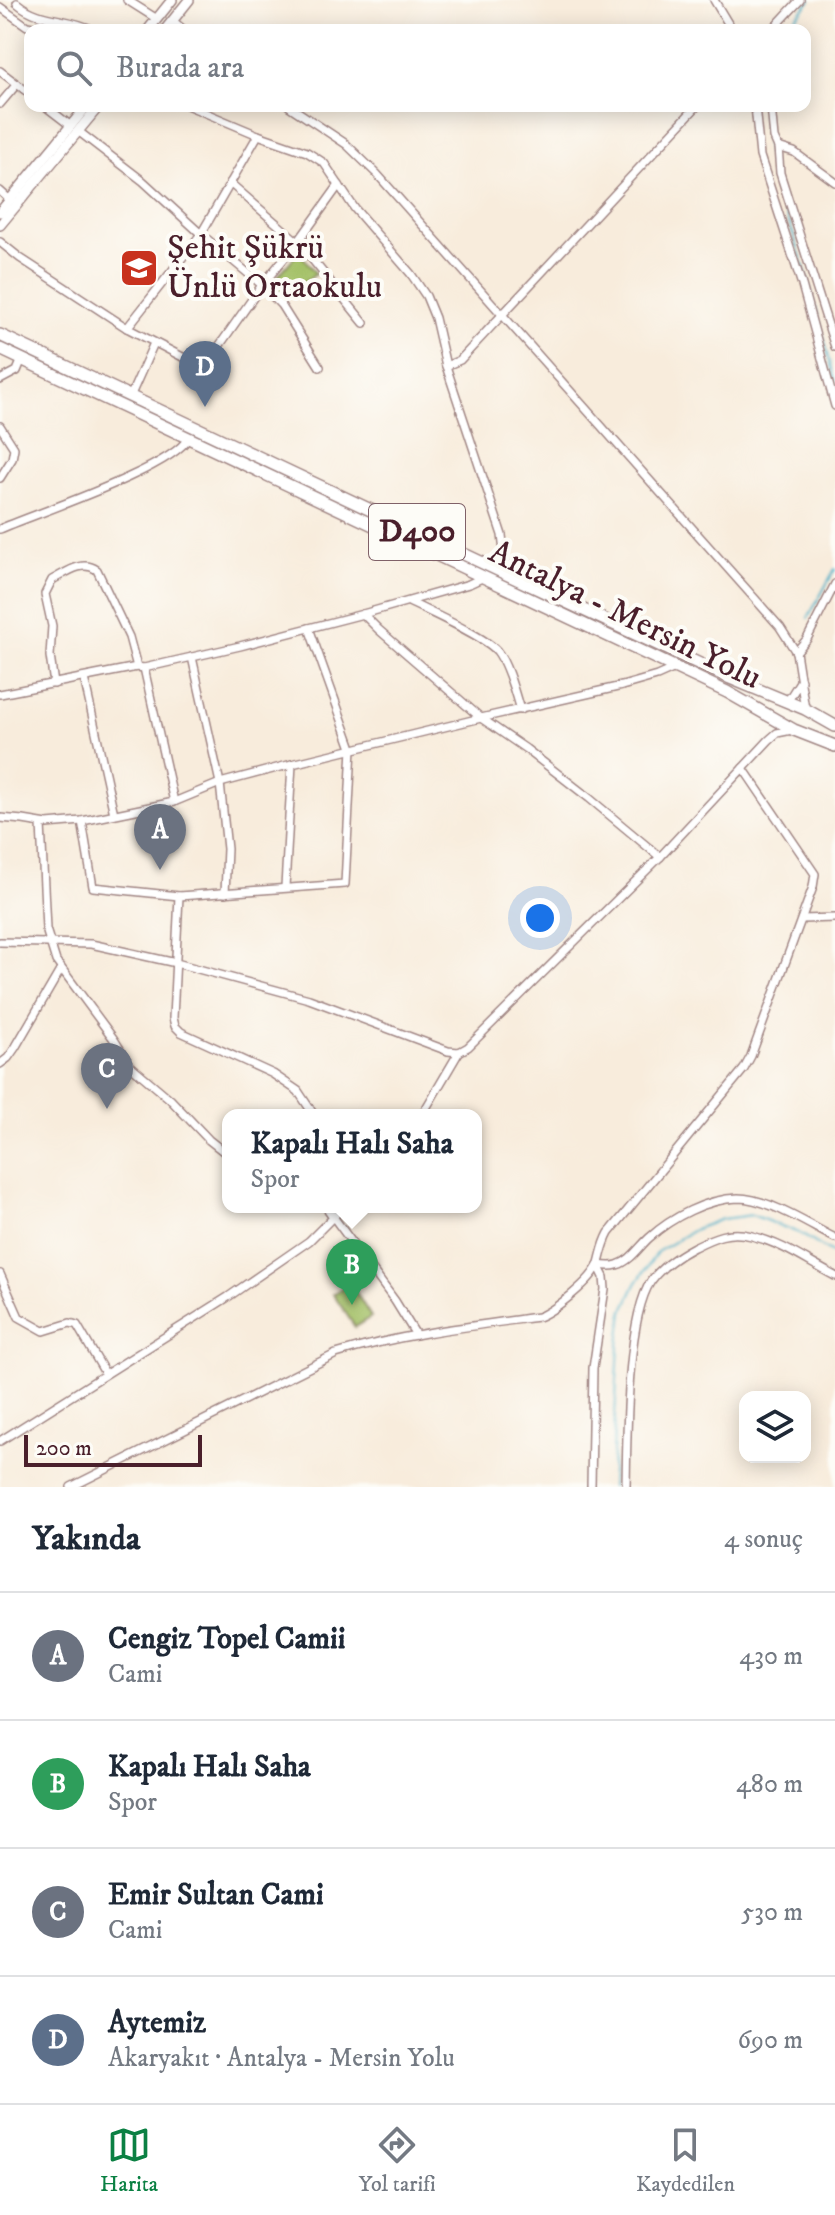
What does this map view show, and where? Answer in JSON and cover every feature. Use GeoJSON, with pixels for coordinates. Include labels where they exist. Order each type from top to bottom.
{"type":"FeatureCollection","features":[{"type":"Feature","properties":{"kind":"highway","name":"Antalya - Mersin Yolu"},"geometry":{"type":"LineString","coordinates":[[0,335],[504,573],[805,709],[835,726]]}},
{"type":"Feature","properties":{"kind":"highway","name":"Antalya - Mersin Yolu"},"geometry":{"type":"LineString","coordinates":[[0,349],[727,692],[794,730],[835,746]]}},
{"type":"Feature","properties":{"kind":"highway"},"geometry":{"type":"LineString","coordinates":[[775,720],[778,708],[787,702]]}},
{"type":"Feature","properties":{"kind":"highway"},"geometry":{"type":"LineString","coordinates":[[794,730],[803,721],[805,709]]}},
{"type":"Feature","properties":{"kind":"main road"},"geometry":{"type":"LineString","coordinates":[[153,24],[172,0]]}},
{"type":"Feature","properties":{"kind":"main road"},"geometry":{"type":"LineString","coordinates":[[170,24],[189,0]]}},
{"type":"Feature","properties":{"kind":"main road"},"geometry":{"type":"LineString","coordinates":[[157,19],[173,21]]}},
{"type":"Feature","properties":{"kind":"main road"},"geometry":{"type":"LineString","coordinates":[[157,19],[160,24]]}},
{"type":"Feature","properties":{"kind":"main road"},"geometry":{"type":"LineString","coordinates":[[74,129],[84,112]]}},
{"type":"Feature","properties":{"kind":"main road"},"geometry":{"type":"LineString","coordinates":[[0,225],[13,203],[74,129],[92,112]]}},
{"type":"Feature","properties":{"kind":"main road"},"geometry":{"type":"LineString","coordinates":[[0,212],[13,203]]}},
{"type":"Feature","properties":{"kind":"street"},"geometry":{"type":"LineString","coordinates":[[127,0],[157,19]]}},
{"type":"Feature","properties":{"kind":"street"},"geometry":{"type":"LineString","coordinates":[[714,0],[728,24]]}},
{"type":"Feature","properties":{"kind":"street"},"geometry":{"type":"LineString","coordinates":[[778,24],[800,0]]}},
{"type":"Feature","properties":{"kind":"street"},"geometry":{"type":"LineString","coordinates":[[17,3],[37,16],[80,24]]}},
{"type":"Feature","properties":{"kind":"street"},"geometry":{"type":"LineString","coordinates":[[0,7],[24,24]]}},
{"type":"Feature","properties":{"kind":"street"},"geometry":{"type":"LineString","coordinates":[[173,21],[177,24]]}},
{"type":"Feature","properties":{"kind":"street"},"geometry":{"type":"LineString","coordinates":[[0,71],[24,89]]}},
{"type":"Feature","properties":{"kind":"street"},"geometry":{"type":"LineString","coordinates":[[0,104],[17,84]]}},
{"type":"Feature","properties":{"kind":"street"},"geometry":{"type":"LineString","coordinates":[[53,112],[143,181],[262,285],[281,305],[320,367]]}},
{"type":"Feature","properties":{"kind":"street"},"geometry":{"type":"LineString","coordinates":[[203,112],[307,152],[324,163],[355,209],[426,296],[502,535],[504,573]]}},
{"type":"Feature","properties":{"kind":"street"},"geometry":{"type":"LineString","coordinates":[[298,112],[346,144],[377,174],[780,627],[796,652],[805,709]]}},
{"type":"Feature","properties":{"kind":"street"},"geometry":{"type":"LineString","coordinates":[[446,366],[460,360],[691,112]]}},
{"type":"Feature","properties":{"kind":"street"},"geometry":{"type":"LineString","coordinates":[[756,112],[760,156],[802,285],[835,406]]}},
{"type":"Feature","properties":{"kind":"street"},"geometry":{"type":"LineString","coordinates":[[772,112],[780,173],[835,347]]}},
{"type":"Feature","properties":{"kind":"street"},"geometry":{"type":"LineString","coordinates":[[127,328],[201,234],[258,135]]}},
{"type":"Feature","properties":{"kind":"street"},"geometry":{"type":"LineString","coordinates":[[778,147],[794,152],[835,182]]}},
{"type":"Feature","properties":{"kind":"street"},"geometry":{"type":"LineString","coordinates":[[230,183],[298,242],[364,323]]}},
{"type":"Feature","properties":{"kind":"street"},"geometry":{"type":"LineString","coordinates":[[0,242],[127,328],[194,363],[202,363],[210,359],[339,185]]}},
{"type":"Feature","properties":{"kind":"street"},"geometry":{"type":"LineString","coordinates":[[0,191],[13,203]]}},
{"type":"Feature","properties":{"kind":"street"},"geometry":{"type":"LineString","coordinates":[[130,397],[154,343]]}},
{"type":"Feature","properties":{"kind":"street"},"geometry":{"type":"LineString","coordinates":[[0,380],[17,371],[22,359]]}},
{"type":"Feature","properties":{"kind":"street"},"geometry":{"type":"LineString","coordinates":[[0,426],[14,448],[12,459],[0,478]]}},
{"type":"Feature","properties":{"kind":"street"},"geometry":{"type":"LineString","coordinates":[[0,529],[146,469],[183,446],[188,438]]}},
{"type":"Feature","properties":{"kind":"street"},"geometry":{"type":"LineString","coordinates":[[54,684],[50,656],[52,626],[45,594],[52,580],[82,565],[91,566],[97,570],[141,668],[174,802]]}},
{"type":"Feature","properties":{"kind":"street"},"geometry":{"type":"LineString","coordinates":[[0,694],[192,657],[409,602],[484,577]]}},
{"type":"Feature","properties":{"kind":"street"},"geometry":{"type":"LineString","coordinates":[[796,652],[807,639],[835,584]]}},
{"type":"Feature","properties":{"kind":"street"},"geometry":{"type":"LineString","coordinates":[[409,602],[487,643],[499,653],[520,710]]}},
{"type":"Feature","properties":{"kind":"street"},"geometry":{"type":"LineString","coordinates":[[363,614],[481,718],[526,749],[660,857]]}},
{"type":"Feature","properties":{"kind":"street"},"geometry":{"type":"LineString","coordinates":[[82,821],[93,887],[179,896],[345,884],[352,748],[309,628]]}},
{"type":"Feature","properties":{"kind":"street"},"geometry":{"type":"LineString","coordinates":[[192,657],[220,783],[227,849],[225,893]]}},
{"type":"Feature","properties":{"kind":"street"},"geometry":{"type":"LineString","coordinates":[[0,818],[41,824],[82,821],[174,802],[220,783],[352,748],[622,686],[675,668]]}},
{"type":"Feature","properties":{"kind":"street"},"geometry":{"type":"LineString","coordinates":[[84,678],[114,814]]}},
{"type":"Feature","properties":{"kind":"street"},"geometry":{"type":"LineString","coordinates":[[787,702],[801,680]]}},
{"type":"Feature","properties":{"kind":"street"},"geometry":{"type":"LineString","coordinates":[[769,740],[775,720]]}},
{"type":"Feature","properties":{"kind":"street"},"geometry":{"type":"LineString","coordinates":[[426,1109],[459,1052],[468,1047],[660,857],[769,740],[777,733],[794,730]]}},
{"type":"Feature","properties":{"kind":"street"},"geometry":{"type":"LineString","coordinates":[[285,887],[292,764]]}},
{"type":"Feature","properties":{"kind":"street"},"geometry":{"type":"LineString","coordinates":[[71,1487],[336,1354],[416,1335],[538,1317],[550,1313],[589,1277],[598,1265],[601,1247],[609,1233],[744,1069],[813,887],[815,874],[743,768]]}},
{"type":"Feature","properties":{"kind":"street"},"geometry":{"type":"LineString","coordinates":[[41,824],[46,929],[48,942],[61,969],[131,1066],[222,1150]]}},
{"type":"Feature","properties":{"kind":"street"},"geometry":{"type":"LineString","coordinates":[[179,896],[175,1026],[181,1032],[273,1074],[298,1091],[310,1109]]}},
{"type":"Feature","properties":{"kind":"street"},"geometry":{"type":"LineString","coordinates":[[802,919],[835,918]]}},
{"type":"Feature","properties":{"kind":"street"},"geometry":{"type":"LineString","coordinates":[[0,942],[91,944],[176,963],[309,999],[448,1051],[459,1052]]}},
{"type":"Feature","properties":{"kind":"street"},"geometry":{"type":"LineString","coordinates":[[0,1064],[15,1048],[61,969]]}},
{"type":"Feature","properties":{"kind":"street"},"geometry":{"type":"LineString","coordinates":[[598,1265],[618,1265],[628,1260],[671,1221],[699,1207],[740,1198],[765,1203],[835,1238]]}},
{"type":"Feature","properties":{"kind":"street"},"geometry":{"type":"LineString","coordinates":[[330,1213],[416,1335]]}},
{"type":"Feature","properties":{"kind":"street"},"geometry":{"type":"LineString","coordinates":[[0,1441],[228,1297],[309,1241],[335,1213]]}},
{"type":"Feature","properties":{"kind":"street"},"geometry":{"type":"LineString","coordinates":[[626,1487],[631,1371],[639,1309],[650,1282],[686,1251],[717,1235],[739,1233],[781,1246],[835,1276]]}},
{"type":"Feature","properties":{"kind":"street"},"geometry":{"type":"LineString","coordinates":[[591,1487],[593,1368],[605,1289],[598,1265]]}},
{"type":"Feature","properties":{"kind":"street"},"geometry":{"type":"LineString","coordinates":[[0,1274],[19,1317],[44,1331],[70,1323],[77,1325],[105,1373]]}},
{"type":"Feature","properties":{"kind":"green space"},"geometry":{"type":"Polygon","coordinates":[[[299,251],[316,274],[284,297],[271,284],[299,251]]]}},
{"type":"Feature","properties":{"kind":"green space"},"geometry":{"type":"Polygon","coordinates":[[[350,1283],[371,1317],[355,1327],[333,1294],[350,1283]]]}},
{"type":"Feature","properties":{"kind":"waterway"},"geometry":{"type":"LineString","coordinates":[[790,24],[811,0]]}},
{"type":"Feature","properties":{"kind":"waterway"},"geometry":{"type":"LineString","coordinates":[[764,112],[770,162],[835,380]]}},
{"type":"Feature","properties":{"kind":"waterway"},"geometry":{"type":"LineString","coordinates":[[808,618],[835,569]]}},
{"type":"Feature","properties":{"kind":"waterway"},"geometry":{"type":"LineString","coordinates":[[611,1487],[623,1312],[636,1284],[657,1252],[695,1229],[722,1219],[752,1215],[799,1233],[835,1255]]}},
{"type":"Feature","properties":{"kind":"place","name":"Şehit Şükrü Ünlü Ortaokulu"},"geometry":{"type":"Point","coordinates":[139,268]}},
{"type":"Feature","properties":{"kind":"place","name":"Aytemiz"},"geometry":{"type":"Point","coordinates":[205,407]}},
{"type":"Feature","properties":{"kind":"place","name":"Cengiz Topel Camii"},"geometry":{"type":"Point","coordinates":[160,870]}},
{"type":"Feature","properties":{"kind":"place","name":"Emir Sultan Cami"},"geometry":{"type":"Point","coordinates":[107,1109]}},
{"type":"Feature","properties":{"kind":"place","name":"Kapalı Halı Saha"},"geometry":{"type":"Point","coordinates":[352,1305]}}]}
